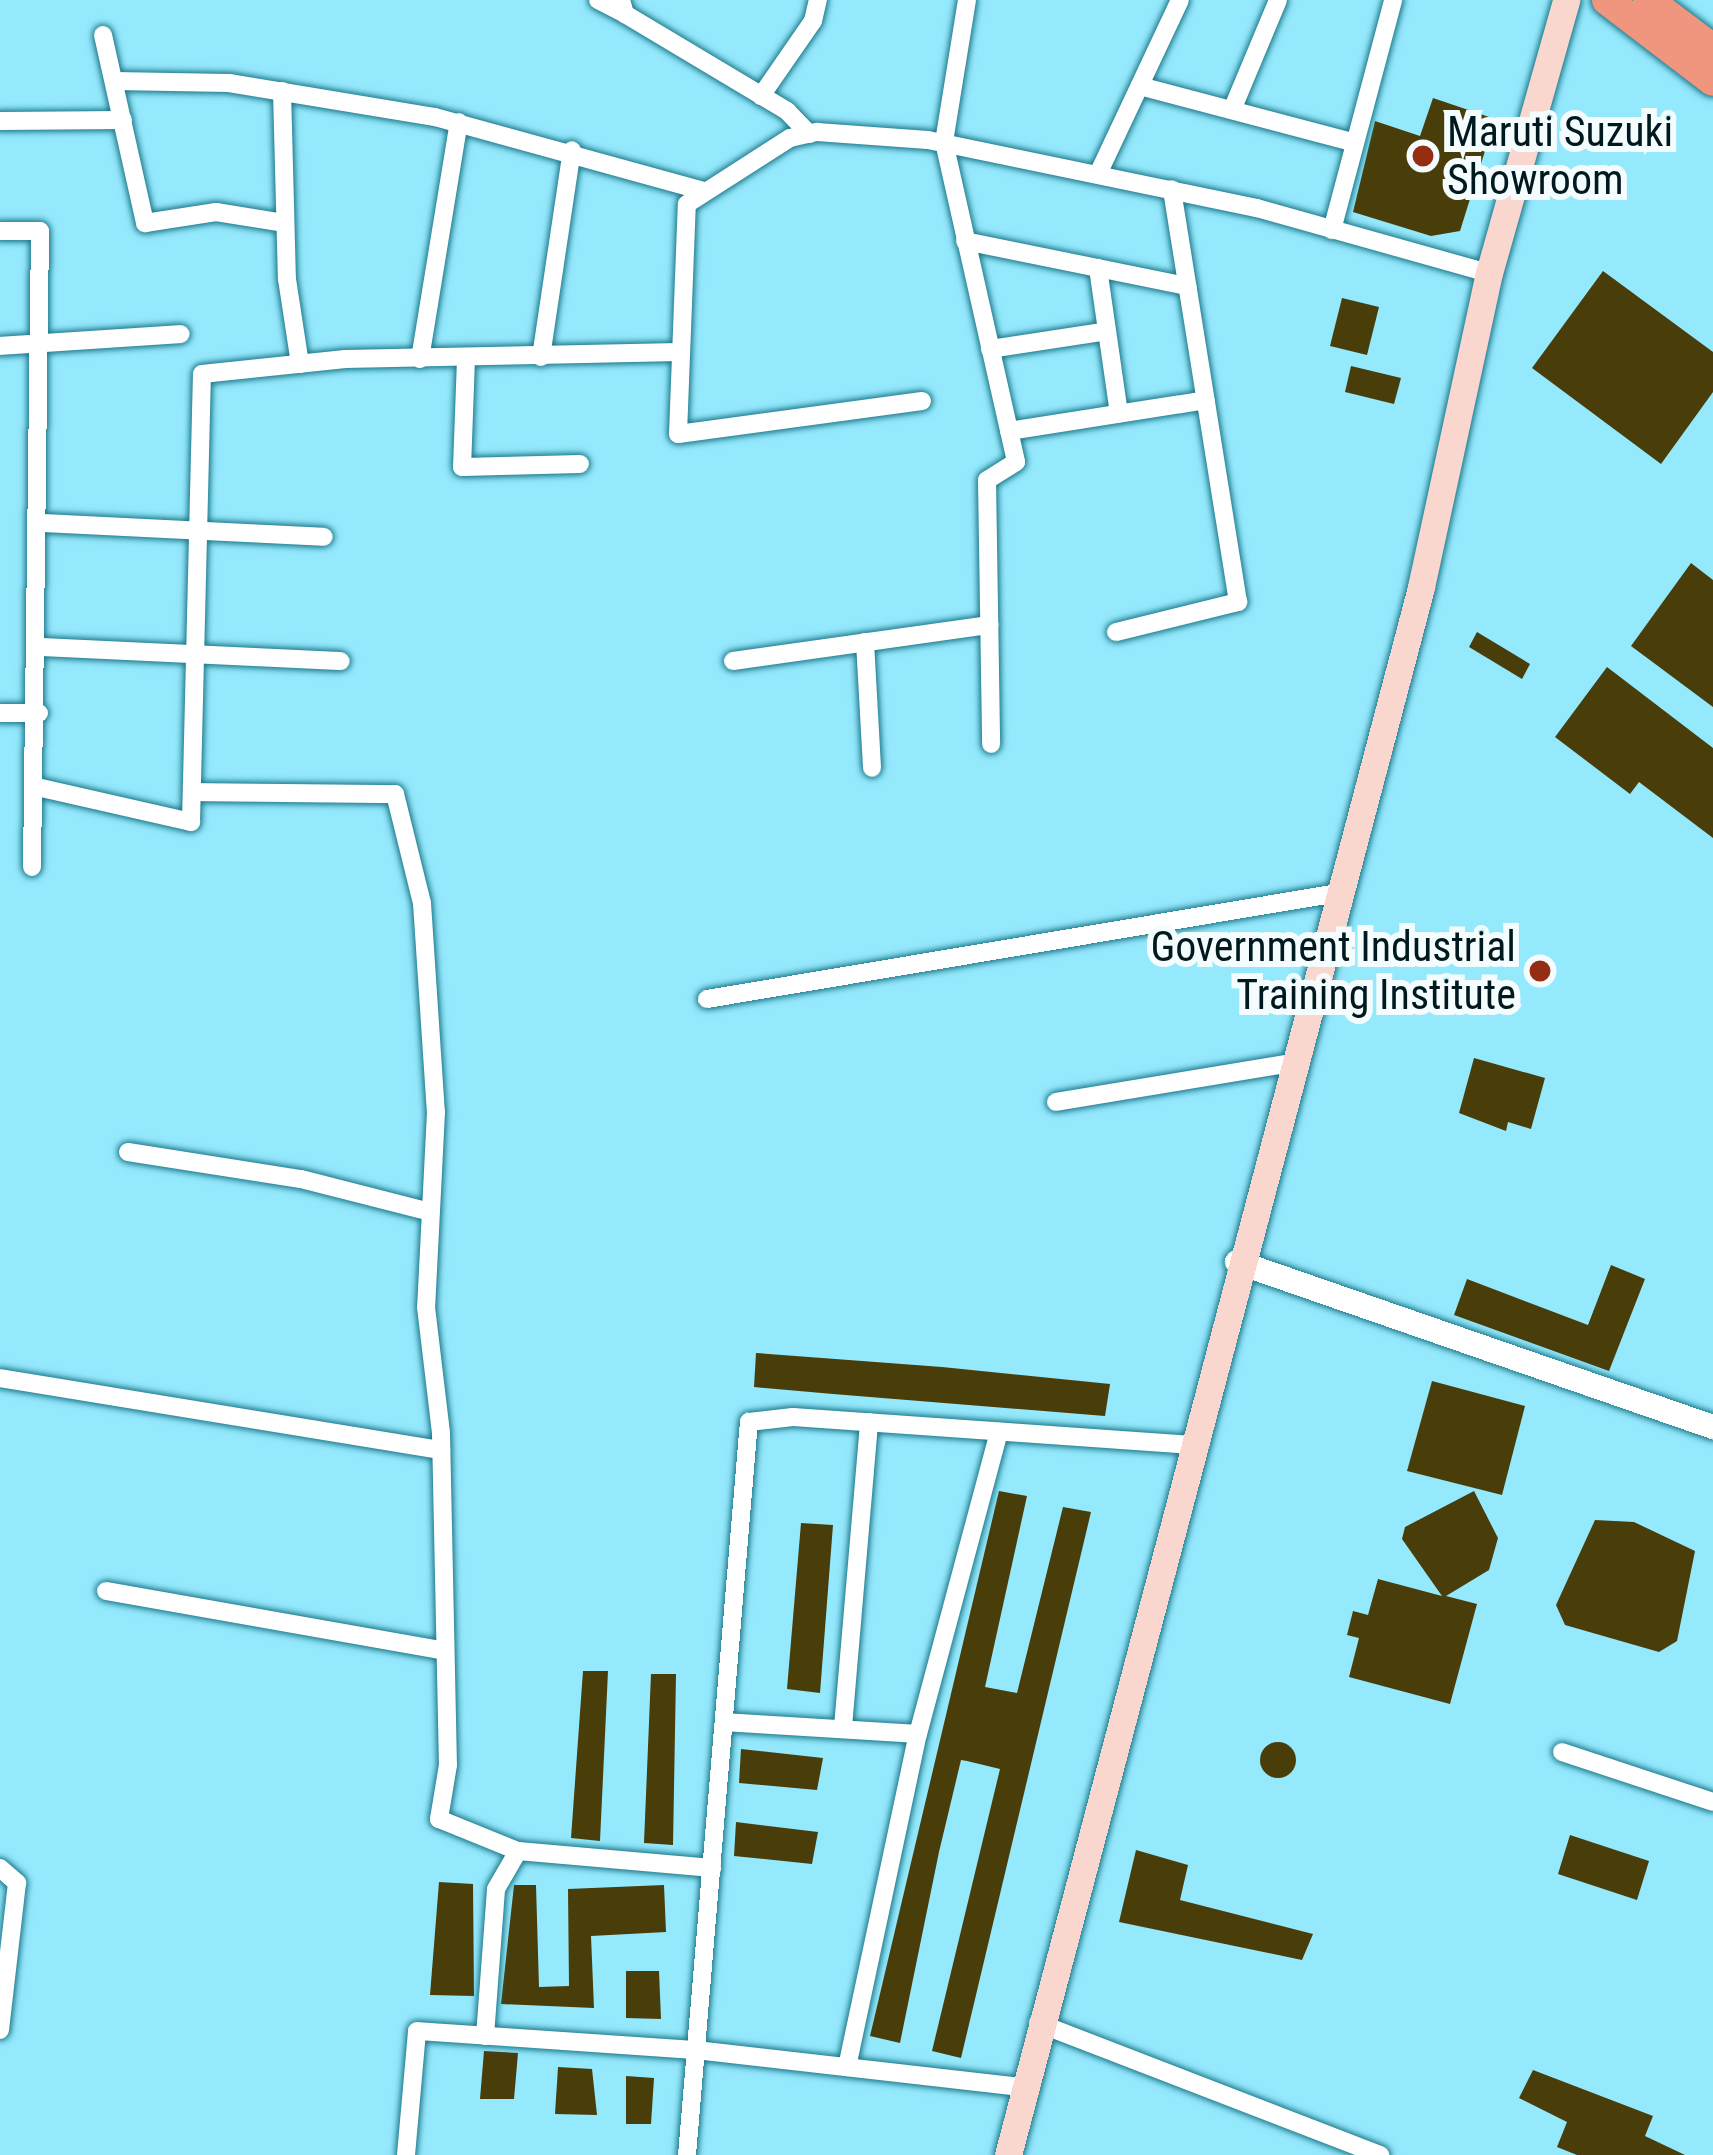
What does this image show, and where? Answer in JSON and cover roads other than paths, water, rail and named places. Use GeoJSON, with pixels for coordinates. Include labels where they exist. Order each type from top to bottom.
{"type":"FeatureCollection","features":[{"type":"Feature","properties":{"kind":"highway"},"geometry":{"type":"LineString","coordinates":[[1606,0],[1713,81]]}},
{"type":"Feature","properties":{"kind":"highway"},"geometry":{"type":"LineString","coordinates":[[1648,0],[1713,49]]}},
{"type":"Feature","properties":{"kind":"main road"},"geometry":{"type":"LineString","coordinates":[[1008,2155],[1038,2023],[1237,1262],[1421,586],[1489,273],[1566,0]]}},
{"type":"Feature","properties":{"kind":"street"},"geometry":{"type":"LineString","coordinates":[[598,0],[623,7],[761,96],[809,134]]}},
{"type":"Feature","properties":{"kind":"street"},"geometry":{"type":"LineString","coordinates":[[761,96],[813,21],[818,0]]}},
{"type":"Feature","properties":{"kind":"street"},"geometry":{"type":"LineString","coordinates":[[968,0],[944,142],[1016,463],[987,479],[991,744]]}},
{"type":"Feature","properties":{"kind":"street"},"geometry":{"type":"LineString","coordinates":[[1099,172],[1180,0]]}},
{"type":"Feature","properties":{"kind":"street"},"geometry":{"type":"LineString","coordinates":[[1232,110],[1278,0]]}},
{"type":"Feature","properties":{"kind":"street"},"geometry":{"type":"LineString","coordinates":[[1332,230],[1388,3]]}},
{"type":"Feature","properties":{"kind":"street"},"geometry":{"type":"LineString","coordinates":[[103,35],[145,223],[215,212],[285,223]]}},
{"type":"Feature","properties":{"kind":"street"},"geometry":{"type":"LineString","coordinates":[[114,81],[282,91],[459,122],[572,150],[704,191]]}},
{"type":"Feature","properties":{"kind":"street"},"geometry":{"type":"LineString","coordinates":[[1139,86],[1352,142]]}},
{"type":"Feature","properties":{"kind":"street"},"geometry":{"type":"LineString","coordinates":[[282,91],[285,223],[300,364]]}},
{"type":"Feature","properties":{"kind":"street"},"geometry":{"type":"LineString","coordinates":[[0,121],[123,120]]}},
{"type":"Feature","properties":{"kind":"street"},"geometry":{"type":"LineString","coordinates":[[420,359],[459,122]]}},
{"type":"Feature","properties":{"kind":"street"},"geometry":{"type":"LineString","coordinates":[[922,401],[678,434],[680,228],[687,204],[809,134],[944,142],[1172,189],[1489,273]]}},
{"type":"Feature","properties":{"kind":"street"},"geometry":{"type":"LineString","coordinates":[[541,357],[572,150]]}},
{"type":"Feature","properties":{"kind":"street"},"geometry":{"type":"LineString","coordinates":[[1116,632],[1238,602],[1172,189]]}},
{"type":"Feature","properties":{"kind":"street"},"geometry":{"type":"LineString","coordinates":[[0,231],[40,231],[45,347],[32,867]]}},
{"type":"Feature","properties":{"kind":"street"},"geometry":{"type":"LineString","coordinates":[[965,241],[1187,286]]}},
{"type":"Feature","properties":{"kind":"street"},"geometry":{"type":"LineString","coordinates":[[1098,268],[1119,413]]}},
{"type":"Feature","properties":{"kind":"street"},"geometry":{"type":"LineString","coordinates":[[990,349],[1107,331]]}},
{"type":"Feature","properties":{"kind":"street"},"geometry":{"type":"LineString","coordinates":[[0,346],[45,347],[181,334]]}},
{"type":"Feature","properties":{"kind":"street"},"geometry":{"type":"LineString","coordinates":[[37,787],[191,822],[202,374],[300,364],[679,352]]}},
{"type":"Feature","properties":{"kind":"street"},"geometry":{"type":"LineString","coordinates":[[466,359],[462,467],[580,464]]}},
{"type":"Feature","properties":{"kind":"street"},"geometry":{"type":"LineString","coordinates":[[1009,431],[1206,400]]}},
{"type":"Feature","properties":{"kind":"street"},"geometry":{"type":"LineString","coordinates":[[42,523],[324,537]]}},
{"type":"Feature","properties":{"kind":"street"},"geometry":{"type":"LineString","coordinates":[[733,661],[989,625]]}},
{"type":"Feature","properties":{"kind":"street"},"geometry":{"type":"LineString","coordinates":[[866,642],[872,768]]}},
{"type":"Feature","properties":{"kind":"street"},"geometry":{"type":"LineString","coordinates":[[40,647],[341,661]]}},
{"type":"Feature","properties":{"kind":"street"},"geometry":{"type":"LineString","coordinates":[[0,713],[39,713]]}},
{"type":"Feature","properties":{"kind":"street"},"geometry":{"type":"LineString","coordinates":[[194,793],[394,794],[422,903],[436,1112],[426,1306],[441,1450],[448,1766],[439,1819],[518,1851],[712,1868]]}},
{"type":"Feature","properties":{"kind":"street"},"geometry":{"type":"LineString","coordinates":[[707,999],[1337,893]]}},
{"type":"Feature","properties":{"kind":"street"},"geometry":{"type":"LineString","coordinates":[[1056,1102],[1292,1063]]}},
{"type":"Feature","properties":{"kind":"street"},"geometry":{"type":"LineString","coordinates":[[128,1152],[301,1179],[430,1212]]}},
{"type":"Feature","properties":{"kind":"street"},"geometry":{"type":"LineString","coordinates":[[1237,1262],[1713,1427]]}},
{"type":"Feature","properties":{"kind":"street"},"geometry":{"type":"LineString","coordinates":[[0,1378],[441,1450]]}},
{"type":"Feature","properties":{"kind":"street"},"geometry":{"type":"LineString","coordinates":[[686,2155],[749,1421],[869,1422],[1189,1445]]}},
{"type":"Feature","properties":{"kind":"street"},"geometry":{"type":"LineString","coordinates":[[843,1727],[869,1422]]}},
{"type":"Feature","properties":{"kind":"street"},"geometry":{"type":"LineString","coordinates":[[847,2067],[918,1734],[999,1432]]}},
{"type":"Feature","properties":{"kind":"street"},"geometry":{"type":"LineString","coordinates":[[106,1591],[445,1651]]}},
{"type":"Feature","properties":{"kind":"street"},"geometry":{"type":"LineString","coordinates":[[724,1722],[918,1734]]}},
{"type":"Feature","properties":{"kind":"street"},"geometry":{"type":"LineString","coordinates":[[1562,1752],[1713,1802]]}},
{"type":"Feature","properties":{"kind":"street"},"geometry":{"type":"LineString","coordinates":[[485,2036],[496,1889],[518,1851]]}},
{"type":"Feature","properties":{"kind":"street"},"geometry":{"type":"LineString","coordinates":[[0,1868],[17,1883],[0,2030]]}},
{"type":"Feature","properties":{"kind":"street"},"geometry":{"type":"LineString","coordinates":[[1038,2023],[1380,2155]]}},
{"type":"Feature","properties":{"kind":"street"},"geometry":{"type":"LineString","coordinates":[[406,2155],[417,2031],[696,2050],[1023,2087]]}},
{"type":"Feature","properties":{"kind":"place","name":"Maruti Suzuki Showroom"},"geometry":{"type":"Point","coordinates":[1423,156]}},
{"type":"Feature","properties":{"kind":"place","name":"Government Industrial Training Institute"},"geometry":{"type":"Point","coordinates":[1540,971]}}]}
